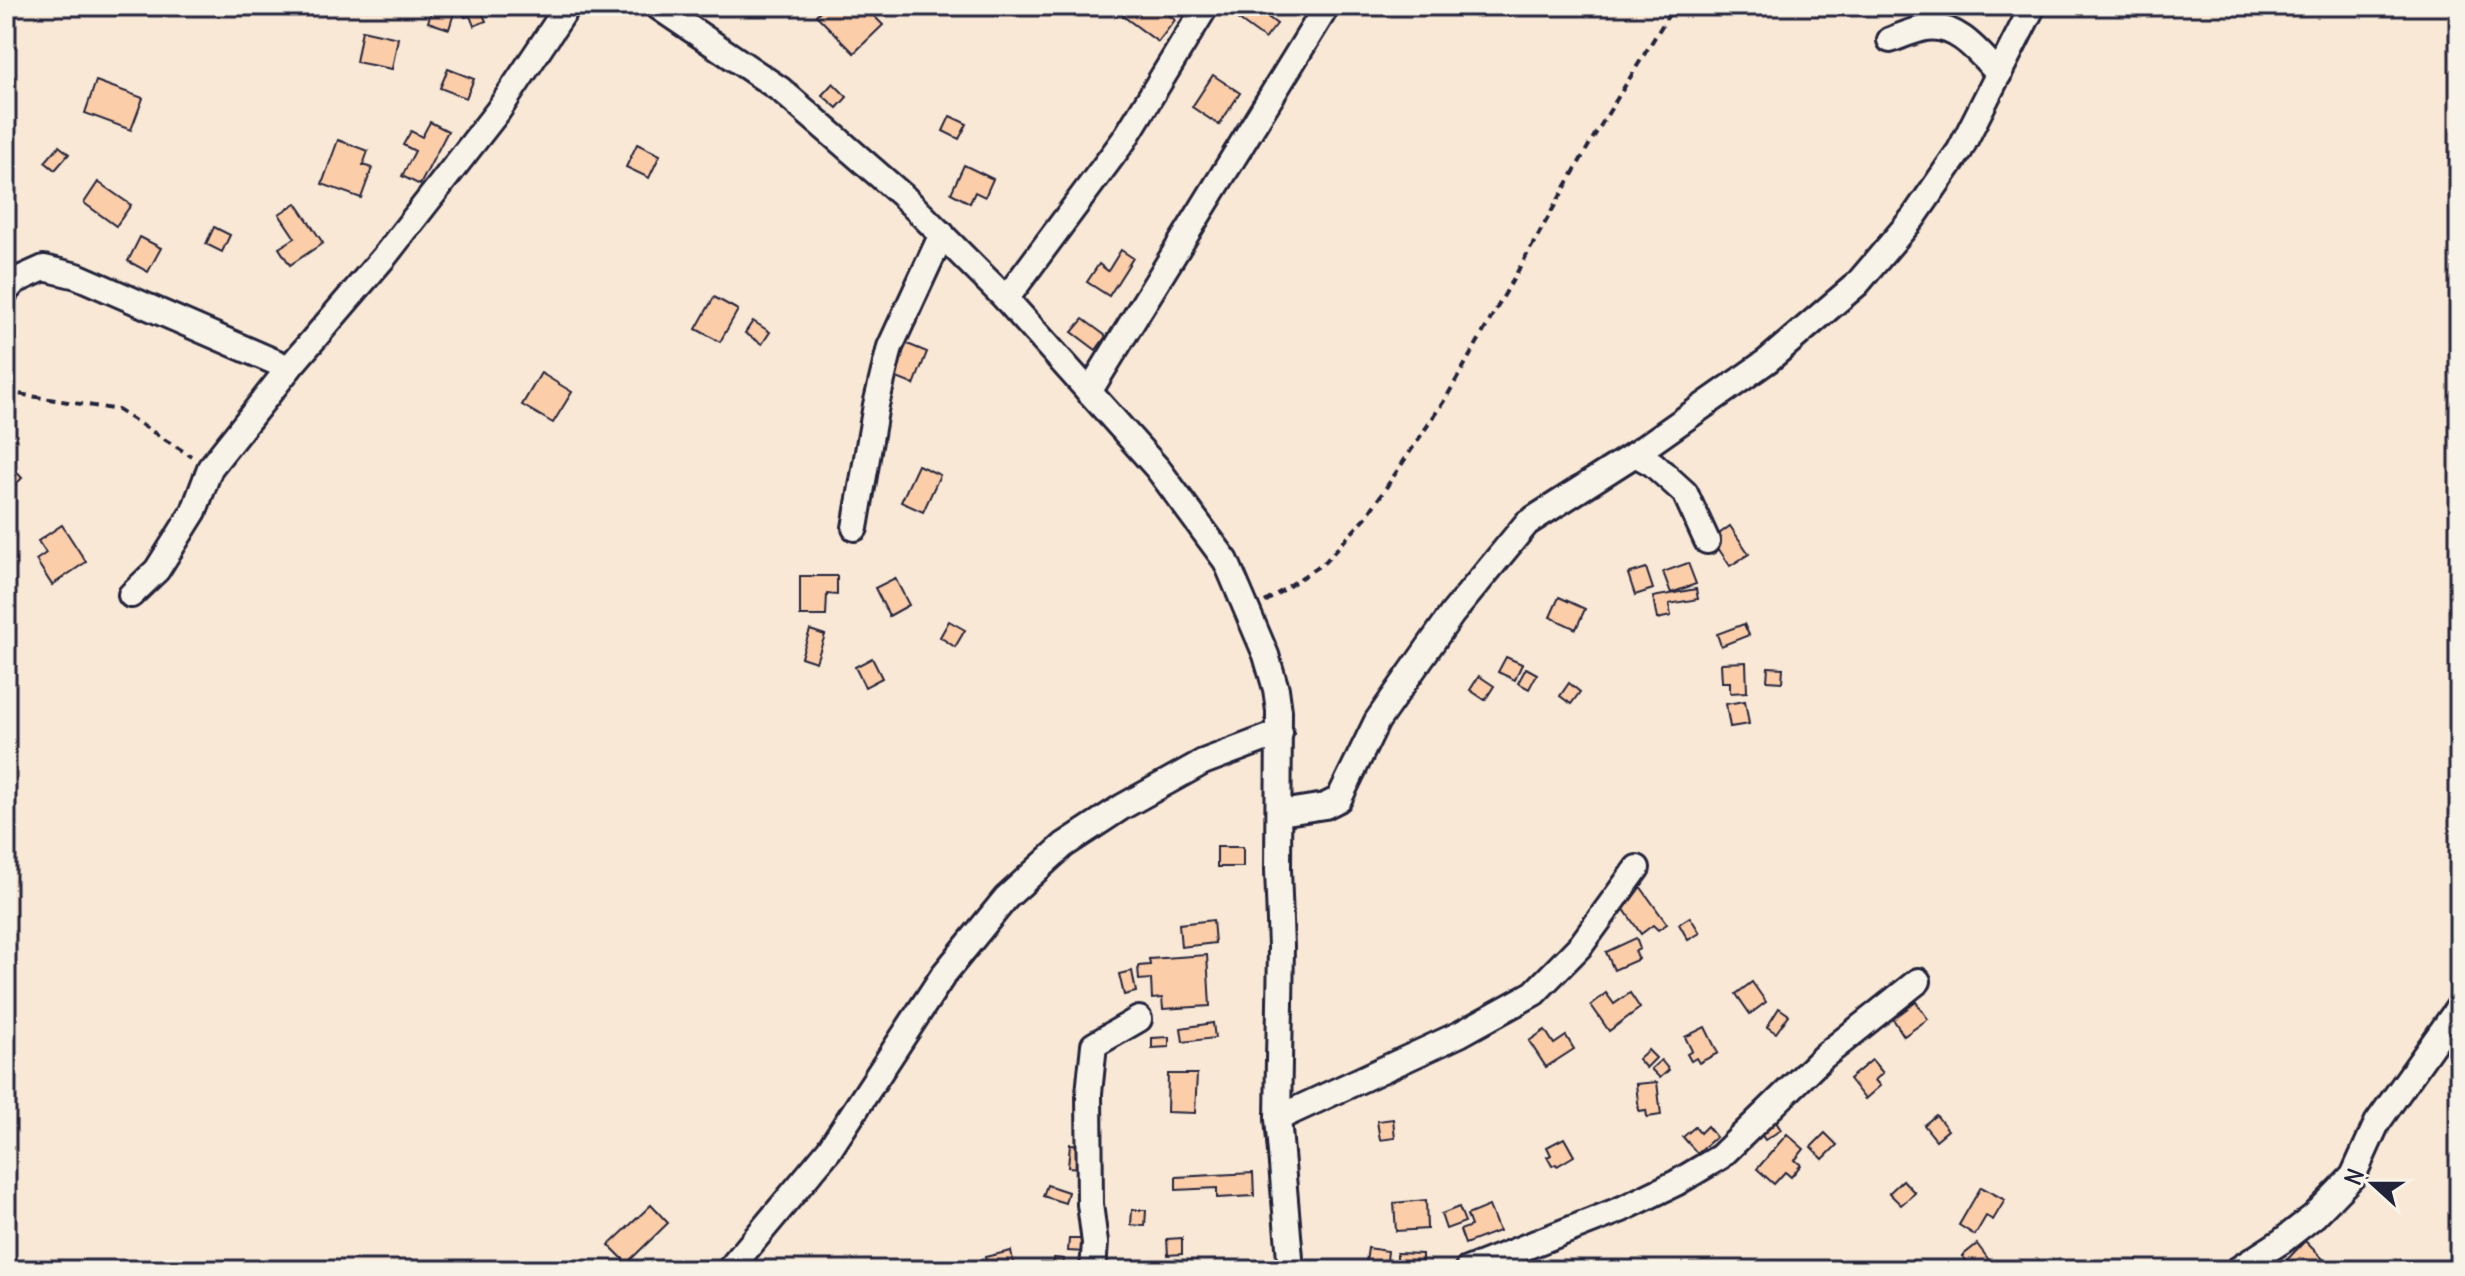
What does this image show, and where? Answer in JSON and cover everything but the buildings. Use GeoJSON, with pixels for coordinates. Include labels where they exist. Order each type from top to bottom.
{"type":"FeatureCollection","features":[{"type":"Feature","properties":{"kind":"street"},"geometry":{"type":"LineString","coordinates":[[131,595],[157,570],[194,511],[210,468],[289,368],[384,257],[498,111],[568,6]]}},
{"type":"Feature","properties":{"kind":"street"},"geometry":{"type":"LineString","coordinates":[[657,6],[781,90],[837,136],[942,234],[1006,299],[1158,469],[1226,561],[1266,655],[1276,689],[1280,733],[1278,870],[1281,947],[1278,1118],[1291,1270]]}},
{"type":"Feature","properties":{"kind":"street"},"geometry":{"type":"LineString","coordinates":[[1006,299],[1124,140],[1206,6]]}},
{"type":"Feature","properties":{"kind":"street"},"geometry":{"type":"LineString","coordinates":[[1089,392],[1327,6]]}},
{"type":"Feature","properties":{"kind":"street"},"geometry":{"type":"LineString","coordinates":[[1280,813],[1325,806],[1339,799],[1377,721],[1452,614],[1527,523],[1635,454],[1767,361],[1857,284],[1913,218],[1960,150],[2033,6]]}},
{"type":"Feature","properties":{"kind":"street"},"geometry":{"type":"LineString","coordinates":[[1890,40],[1928,28],[1946,29],[1972,45],[1999,74]]}},
{"type":"Feature","properties":{"kind":"street"},"geometry":{"type":"LineString","coordinates":[[855,528],[876,405],[890,347],[942,234]]}},
{"type":"Feature","properties":{"kind":"street"},"geometry":{"type":"LineString","coordinates":[[6,291],[15,281],[44,268],[77,276],[289,368]]}},
{"type":"Feature","properties":{"kind":"street"},"geometry":{"type":"LineString","coordinates":[[1635,454],[1653,464],[1685,493],[1707,541]]}},
{"type":"Feature","properties":{"kind":"street"},"geometry":{"type":"LineString","coordinates":[[729,1270],[829,1150],[944,974],[1006,898],[1064,845],[1122,807],[1203,762],[1280,733]]}},
{"type":"Feature","properties":{"kind":"street"},"geometry":{"type":"LineString","coordinates":[[1278,1118],[1460,1034],[1534,993],[1581,945],[1637,868]]}},
{"type":"Feature","properties":{"kind":"street"},"geometry":{"type":"LineString","coordinates":[[1467,1270],[1622,1209],[1720,1157],[1824,1056],[1918,981]]}},
{"type":"Feature","properties":{"kind":"street"},"geometry":{"type":"LineString","coordinates":[[2237,1270],[2314,1216],[2353,1176],[2377,1123],[2459,1007]]}},
{"type":"Feature","properties":{"kind":"street"},"geometry":{"type":"LineString","coordinates":[[1093,1270],[1095,1243],[1090,1204],[1089,1093],[1094,1045],[1139,1019]]}},
{"type":"Feature","properties":{"kind":"path"},"geometry":{"type":"LineString","coordinates":[[1248,613],[1325,562],[1367,516],[1446,398],[1593,138],[1674,6]]}},
{"type":"Feature","properties":{"kind":"path"},"geometry":{"type":"LineString","coordinates":[[6,392],[118,410],[210,468]]}}]}
